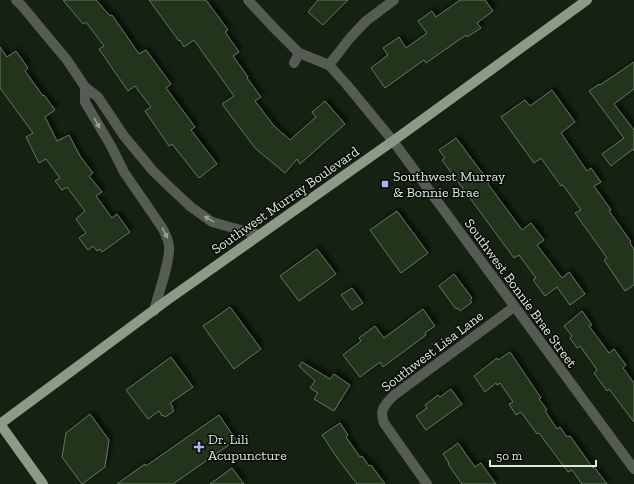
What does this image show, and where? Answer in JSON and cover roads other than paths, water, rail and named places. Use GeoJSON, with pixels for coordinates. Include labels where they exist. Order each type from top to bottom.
{"type":"FeatureCollection","features":[{"type":"Feature","properties":{"kind":"main road","name":"Southwest Murray Boulevard"},"geometry":{"type":"LineString","coordinates":[[0,424],[259,235],[587,0]]}},
{"type":"Feature","properties":{"kind":"main road"},"geometry":{"type":"LineString","coordinates":[[0,424],[43,484]]}},
{"type":"Feature","properties":{"kind":"street"},"geometry":{"type":"LineString","coordinates":[[16,0],[68,60],[85,87],[98,97],[124,136],[153,170],[191,207],[212,222],[259,235]]}},
{"type":"Feature","properties":{"kind":"street","name":"Southwest Bonnie Brae Street"},"geometry":{"type":"LineString","coordinates":[[248,0],[299,53],[329,65],[347,85],[392,141],[634,469]]}},
{"type":"Feature","properties":{"kind":"street"},"geometry":{"type":"LineString","coordinates":[[329,65],[350,38],[394,0]]}},
{"type":"Feature","properties":{"kind":"street"},"geometry":{"type":"LineString","coordinates":[[294,63],[299,53]]}},
{"type":"Feature","properties":{"kind":"street"},"geometry":{"type":"LineString","coordinates":[[85,87],[85,102],[124,172],[163,229],[167,238],[169,257],[154,311]]}},
{"type":"Feature","properties":{"kind":"street","name":"Southwest Lisa Lane"},"geometry":{"type":"LineString","coordinates":[[427,484],[384,423],[381,412],[393,396],[514,307]]}},
{"type":"Feature","properties":{"kind":"place","name":"Southwest Murray & Bonnie Brae"},"geometry":{"type":"Point","coordinates":[385,184]}},
{"type":"Feature","properties":{"kind":"place","name":"Dr. Lili Acupuncture"},"geometry":{"type":"Point","coordinates":[199,447]}}]}
